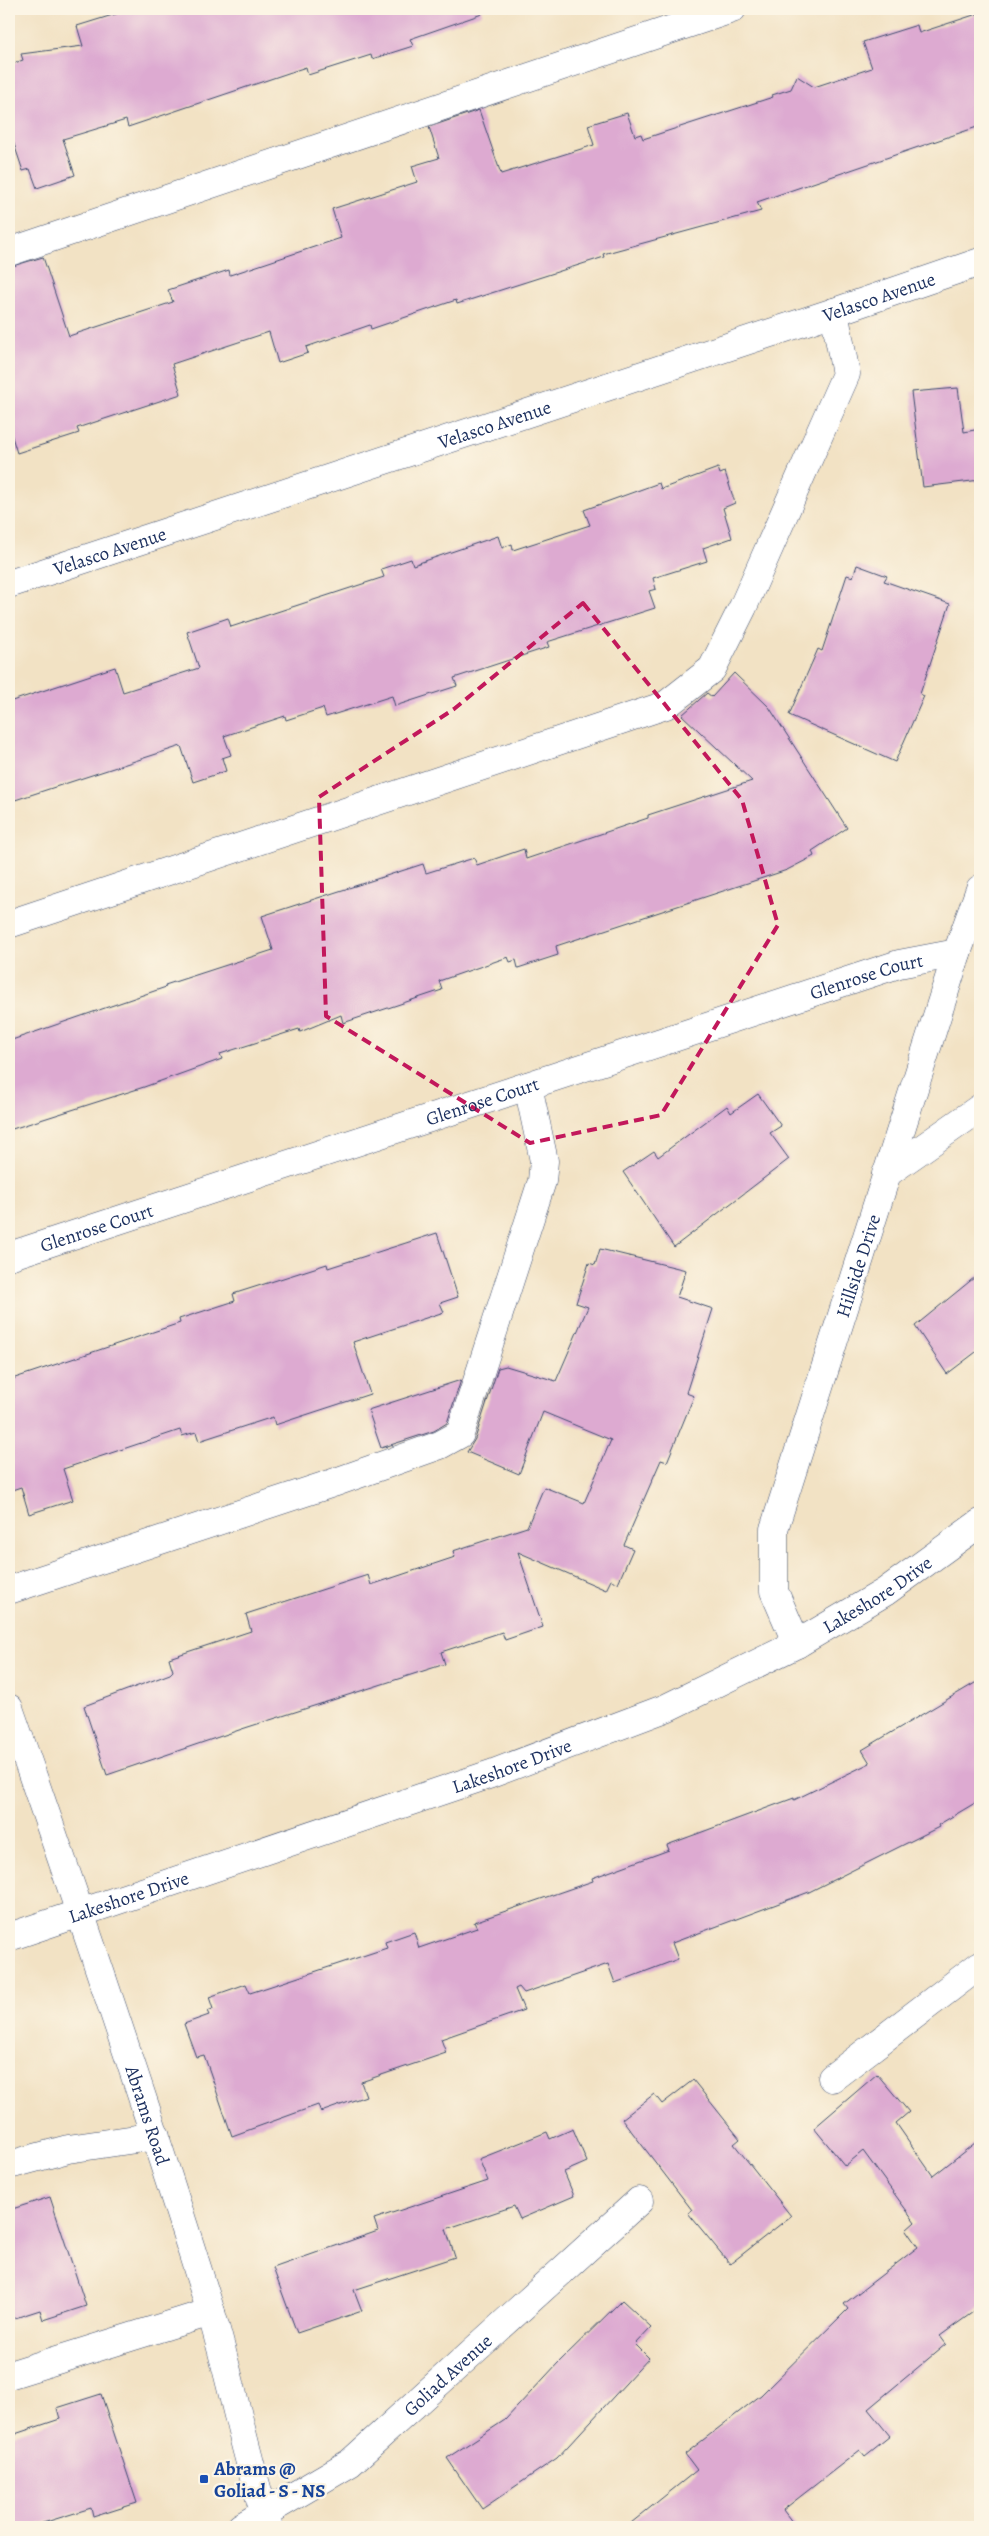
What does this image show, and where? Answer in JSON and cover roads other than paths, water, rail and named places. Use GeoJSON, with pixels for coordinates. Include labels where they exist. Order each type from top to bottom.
{"type":"FeatureCollection","features":[{"type":"Feature","properties":{"kind":"street"},"geometry":{"type":"LineString","coordinates":[[9,252],[732,9]]}},
{"type":"Feature","properties":{"kind":"street","name":"Velasco Avenue"},"geometry":{"type":"LineString","coordinates":[[9,584],[834,312],[980,262]]}},
{"type":"Feature","properties":{"kind":"street"},"geometry":{"type":"LineString","coordinates":[[9,924],[666,705],[712,670],[743,607],[846,374],[834,312]]}},
{"type":"Feature","properties":{"kind":"street","name":"Hillside Drive"},"geometry":{"type":"LineString","coordinates":[[798,1644],[774,1592],[774,1529],[957,953],[980,889]]}},
{"type":"Feature","properties":{"kind":"street","name":"Glenrose Court"},"geometry":{"type":"LineString","coordinates":[[9,1256],[899,964],[957,953]]}},
{"type":"Feature","properties":{"kind":"street"},"geometry":{"type":"LineString","coordinates":[[9,1590],[440,1446],[460,1434],[542,1182],[544,1161],[528,1086]]}},
{"type":"Feature","properties":{"kind":"street"},"geometry":{"type":"LineString","coordinates":[[886,1174],[980,1108]]}},
{"type":"Feature","properties":{"kind":"street","name":"Lakeshore Drive"},"geometry":{"type":"LineString","coordinates":[[9,1937],[491,1774],[666,1708],[798,1644],[885,1592],[980,1523]]}},
{"type":"Feature","properties":{"kind":"street","name":"Abrams Road"},"geometry":{"type":"LineString","coordinates":[[9,1708],[81,1912],[120,2034],[156,2136],[211,2312],[251,2469],[267,2521]]}},
{"type":"Feature","properties":{"kind":"street"},"geometry":{"type":"LineString","coordinates":[[832,2078],[980,1965]]}},
{"type":"Feature","properties":{"kind":"street"},"geometry":{"type":"LineString","coordinates":[[9,2165],[68,2149],[156,2136]]}},
{"type":"Feature","properties":{"kind":"street","name":"Goliad Avenue"},"geometry":{"type":"LineString","coordinates":[[241,2527],[267,2521],[350,2463],[639,2201]]}},
{"type":"Feature","properties":{"kind":"street"},"geometry":{"type":"LineString","coordinates":[[9,2375],[211,2312]]}},
{"type":"Feature","properties":{"kind":"place","name":"Abrams @ Goliad - S - NS"},"geometry":{"type":"Point","coordinates":[204,2479]}}]}
